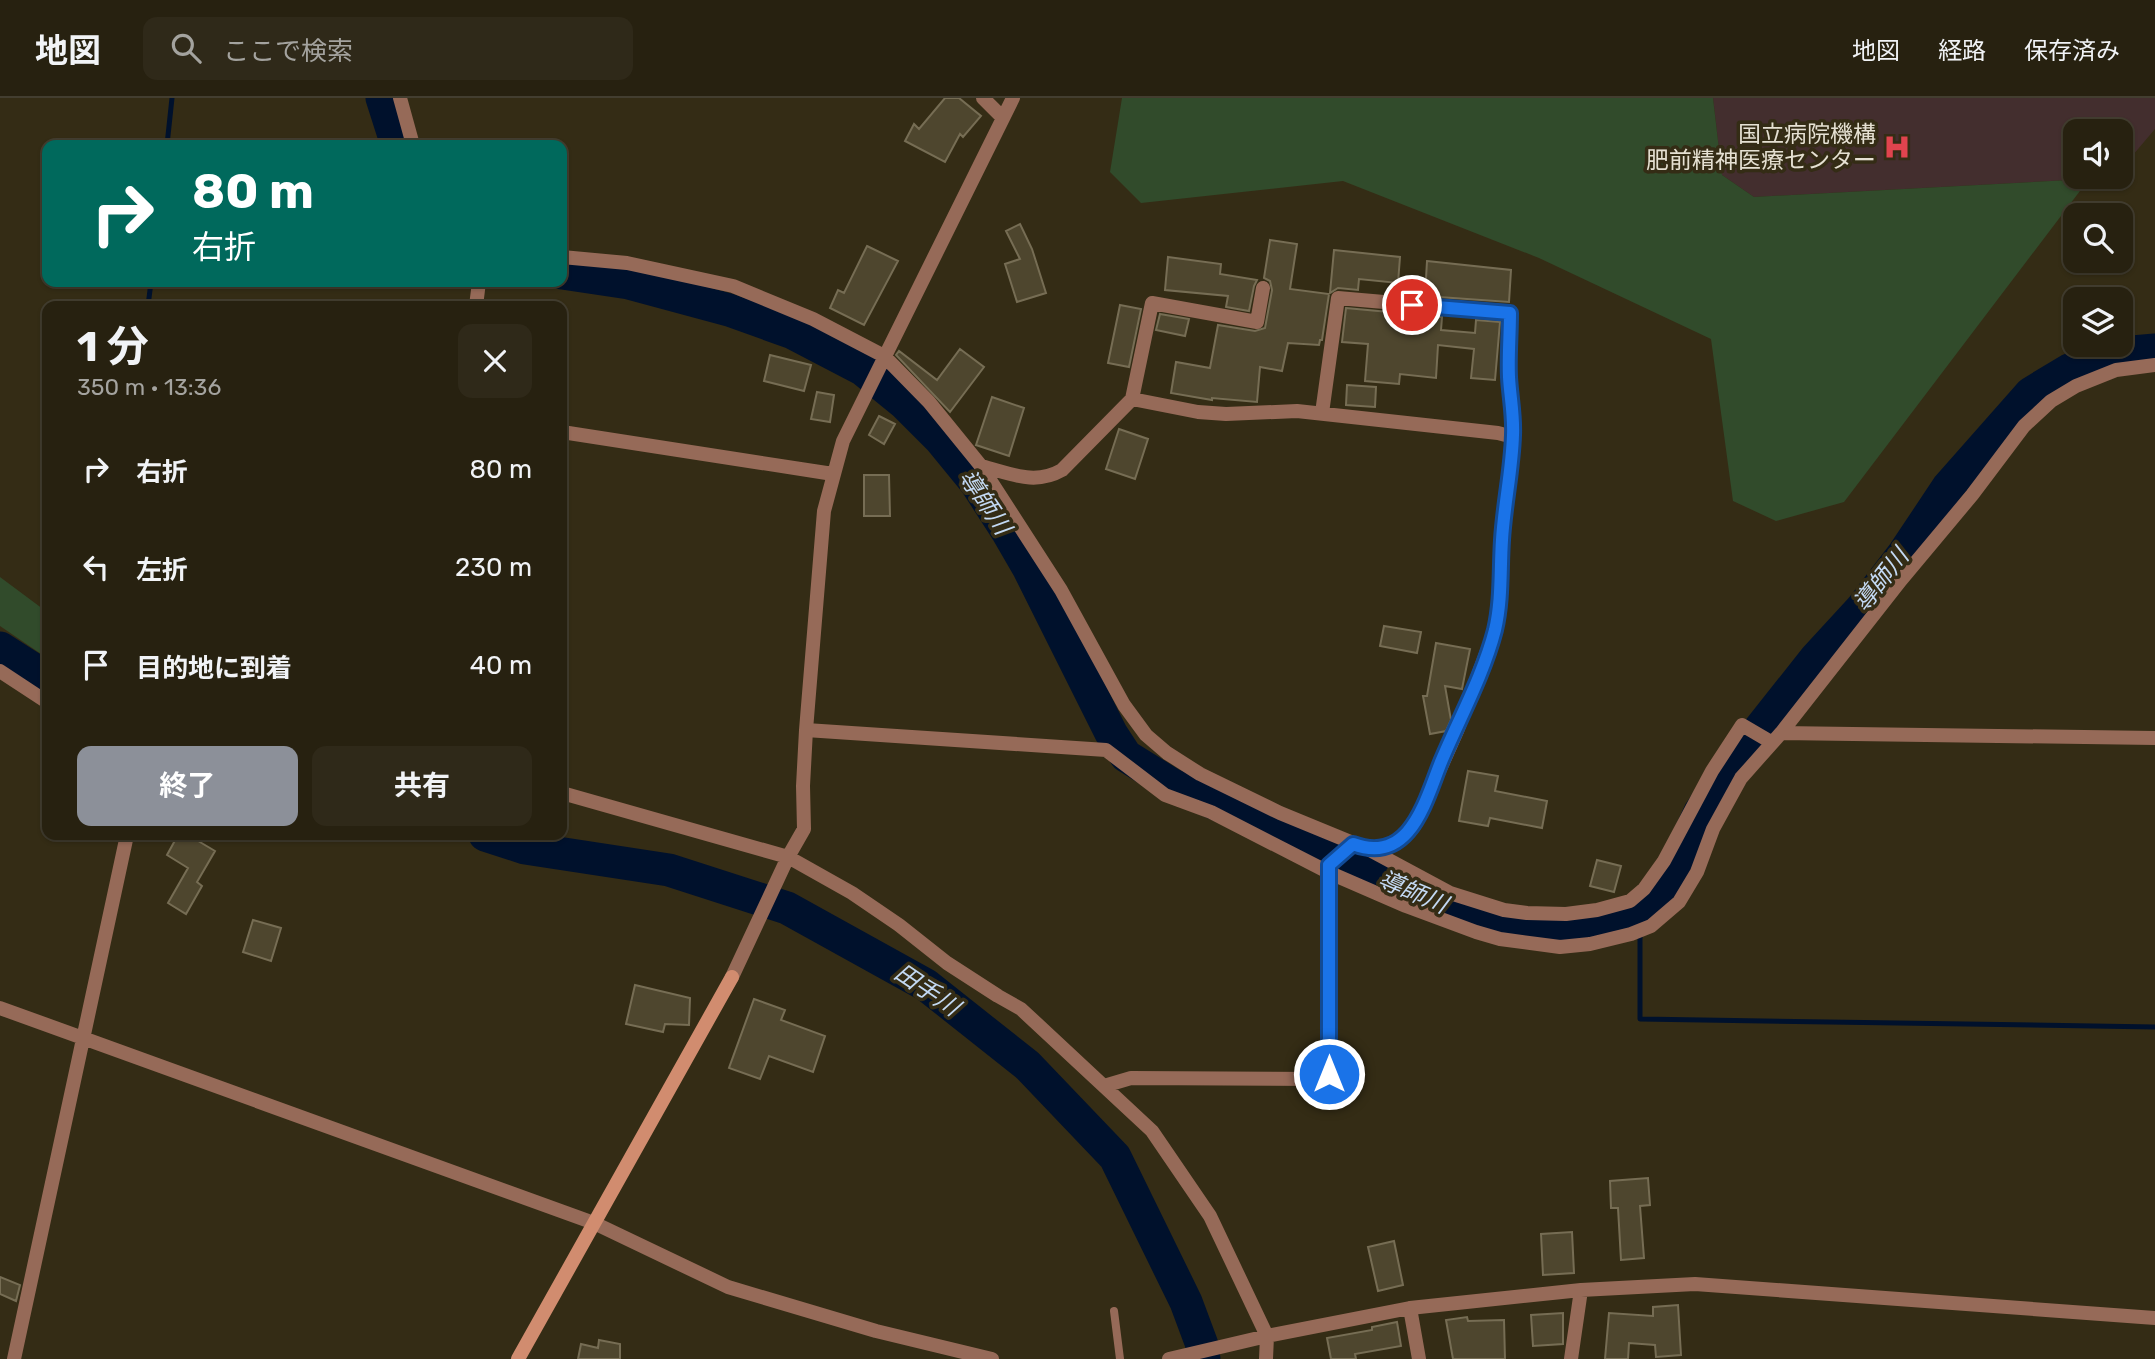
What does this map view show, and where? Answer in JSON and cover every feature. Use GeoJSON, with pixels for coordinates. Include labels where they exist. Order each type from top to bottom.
{"type":"FeatureCollection","features":[{"type":"Feature","properties":{"kind":"street"},"geometry":{"type":"LineString","coordinates":[[400,98],[412,140]]}},
{"type":"Feature","properties":{"kind":"street"},"geometry":{"type":"LineString","coordinates":[[983,98],[1003,118]]}},
{"type":"Feature","properties":{"kind":"street"},"geometry":{"type":"LineString","coordinates":[[518,1359],[732,977],[788,857],[804,829],[806,730],[824,511],[842,441],[1013,98]]}},
{"type":"Feature","properties":{"kind":"street"},"geometry":{"type":"LineString","coordinates":[[567,257],[626,263],[733,286],[813,319],[884,356],[929,402],[981,466],[1061,590],[1125,705],[1146,735],[1167,753],[1200,774],[1280,813],[1370,850],[1450,893],[1504,910],[1566,914],[1597,910],[1630,901],[1644,889],[1664,861],[1712,771],[1742,725],[1776,737],[2155,738]]}},
{"type":"Feature","properties":{"kind":"street"},"geometry":{"type":"LineString","coordinates":[[981,466],[1032,479],[1048,478],[1062,470],[1132,399],[1152,303],[1257,322],[1264,288]]}},
{"type":"Feature","properties":{"kind":"street"},"geometry":{"type":"LineString","coordinates":[[1322,413],[1338,298],[1510,313],[1509,379],[1513,404],[1513,437],[1502,541],[1501,595],[1495,630],[1457,731],[1415,825],[1394,843],[1370,850]]}},
{"type":"Feature","properties":{"kind":"street"},"geometry":{"type":"LineString","coordinates":[[806,730],[1106,750],[1165,795],[1211,812],[1406,906],[1500,939],[1560,947],[1590,944],[1631,934],[1651,926],[1679,902],[1697,872],[1724,806],[1741,778],[1972,495],[2024,426],[2051,401],[2076,386],[2116,370],[2155,365]]}},
{"type":"Feature","properties":{"kind":"street"},"geometry":{"type":"LineString","coordinates":[[1132,399],[1198,412],[1226,414],[1297,411],[1498,433],[1513,437]]}},
{"type":"Feature","properties":{"kind":"street"},"geometry":{"type":"LineString","coordinates":[[567,433],[833,474]]}},
{"type":"Feature","properties":{"kind":"street"},"geometry":{"type":"LineString","coordinates":[[0,671],[42,699]]}},
{"type":"Feature","properties":{"kind":"street"},"geometry":{"type":"LineString","coordinates":[[567,794],[788,857],[852,893],[899,925],[947,963],[1021,1009],[1152,1131],[1210,1216],[1261,1338],[1266,1359]]}},
{"type":"Feature","properties":{"kind":"street"},"geometry":{"type":"LineString","coordinates":[[14,1359],[126,840]]}},
{"type":"Feature","properties":{"kind":"street"},"geometry":{"type":"LineString","coordinates":[[1104,1086],[1131,1078],[1322,1079],[1329,1074],[1329,869],[1353,844]]}},
{"type":"Feature","properties":{"kind":"street"},"geometry":{"type":"LineString","coordinates":[[0,1009],[594,1223],[728,1287],[876,1331],[992,1359]]}},
{"type":"Feature","properties":{"kind":"street"},"geometry":{"type":"LineString","coordinates":[[1168,1359],[1410,1308],[1581,1290],[1695,1284],[2155,1318]]}},
{"type":"Feature","properties":{"kind":"street"},"geometry":{"type":"LineString","coordinates":[[1571,1359],[1581,1290]]}},
{"type":"Feature","properties":{"kind":"street"},"geometry":{"type":"LineString","coordinates":[[1410,1308],[1419,1359]]}},
{"type":"Feature","properties":{"kind":"lane"},"geometry":{"type":"LineString","coordinates":[[1114,1311],[1120,1359]]}},
{"type":"Feature","properties":{"kind":"shaded area","name":"国立病院機構 肥前精神医療センター"},"geometry":{"type":"Polygon","coordinates":[[[1713,98],[2155,98],[2155,129],[2133,155],[2133,119],[2063,119],[2063,180],[1754,197],[1722,175],[1713,98]]]}},
{"type":"Feature","properties":{"kind":"green space"},"geometry":{"type":"Polygon","coordinates":[[[1122,98],[1713,98],[1722,175],[1754,197],[2063,180],[2063,189],[2081,189],[2071,203],[2063,203],[2063,213],[1844,502],[1776,521],[1733,501],[1711,339],[1539,258],[1343,181],[1141,203],[1110,172],[1122,98]]]}},
{"type":"Feature","properties":{"kind":"green space"},"geometry":{"type":"Polygon","coordinates":[[[0,577],[42,608],[42,655],[0,626],[0,577]]]}},
{"type":"Feature","properties":{"kind":"building"},"geometry":{"type":"Polygon","coordinates":[[[945,98],[959,98],[981,116],[963,137],[960,134],[945,162],[905,141],[914,124],[919,129],[945,98]]]}},
{"type":"Feature","properties":{"kind":"building"},"geometry":{"type":"Polygon","coordinates":[[[1020,224],[1032,249],[1046,293],[1017,302],[1005,264],[1020,259],[1006,231],[1020,224]]]}},
{"type":"Feature","properties":{"kind":"building"},"geometry":{"type":"Polygon","coordinates":[[[1270,240],[1297,244],[1290,289],[1329,294],[1319,345],[1288,343],[1282,371],[1260,367],[1257,402],[1212,400],[1171,393],[1176,362],[1210,368],[1218,325],[1255,331],[1265,328],[1272,290],[1270,281],[1264,278],[1270,240]]]}},
{"type":"Feature","properties":{"kind":"building"},"geometry":{"type":"Polygon","coordinates":[[[867,246],[898,261],[864,325],[830,308],[838,290],[844,293],[867,246]]]}},
{"type":"Feature","properties":{"kind":"building"},"geometry":{"type":"Polygon","coordinates":[[[1334,250],[1400,257],[1398,283],[1359,279],[1358,290],[1338,288],[1330,293],[1334,250]]]}},
{"type":"Feature","properties":{"kind":"building"},"geometry":{"type":"Polygon","coordinates":[[[1168,257],[1221,264],[1220,274],[1257,280],[1249,311],[1226,307],[1228,296],[1165,290],[1168,257]]]}},
{"type":"Feature","properties":{"kind":"building"},"geometry":{"type":"Polygon","coordinates":[[[1427,261],[1511,270],[1509,302],[1425,296],[1427,261]]]}},
{"type":"Feature","properties":{"kind":"building"},"geometry":{"type":"Polygon","coordinates":[[[1120,305],[1141,309],[1129,367],[1108,363],[1120,305]]]}},
{"type":"Feature","properties":{"kind":"building"},"geometry":{"type":"Polygon","coordinates":[[[1346,308],[1442,317],[1441,330],[1475,333],[1476,320],[1500,322],[1495,380],[1471,378],[1474,349],[1438,345],[1436,378],[1400,374],[1399,384],[1365,381],[1368,344],[1342,342],[1346,308]]]}},
{"type":"Feature","properties":{"kind":"building"},"geometry":{"type":"Polygon","coordinates":[[[1160,314],[1189,319],[1185,336],[1156,330],[1160,314]]]}},
{"type":"Feature","properties":{"kind":"building"},"geometry":{"type":"Polygon","coordinates":[[[960,349],[984,367],[950,412],[896,355],[899,351],[937,380],[960,349]]]}},
{"type":"Feature","properties":{"kind":"building"},"geometry":{"type":"Polygon","coordinates":[[[770,355],[811,365],[804,391],[764,381],[770,355]]]}},
{"type":"Feature","properties":{"kind":"building"},"geometry":{"type":"Polygon","coordinates":[[[1347,385],[1376,387],[1375,407],[1346,405],[1347,385]]]}},
{"type":"Feature","properties":{"kind":"building"},"geometry":{"type":"Polygon","coordinates":[[[817,392],[834,395],[830,422],[811,419],[817,392]]]}},
{"type":"Feature","properties":{"kind":"building"},"geometry":{"type":"Polygon","coordinates":[[[992,397],[1024,408],[1009,456],[976,445],[992,397]]]}},
{"type":"Feature","properties":{"kind":"building"},"geometry":{"type":"Polygon","coordinates":[[[879,416],[895,424],[884,444],[869,435],[879,416]]]}},
{"type":"Feature","properties":{"kind":"building"},"geometry":{"type":"Polygon","coordinates":[[[1119,429],[1148,439],[1135,479],[1106,469],[1119,429]]]}},
{"type":"Feature","properties":{"kind":"building"},"geometry":{"type":"Polygon","coordinates":[[[864,475],[889,475],[890,516],[864,516],[864,475]]]}},
{"type":"Feature","properties":{"kind":"building"},"geometry":{"type":"Polygon","coordinates":[[[1384,626],[1421,632],[1417,653],[1380,646],[1384,626]]]}},
{"type":"Feature","properties":{"kind":"building"},"geometry":{"type":"Polygon","coordinates":[[[1436,643],[1470,649],[1462,689],[1445,686],[1451,720],[1446,731],[1430,734],[1423,696],[1427,696],[1436,643]]]}},
{"type":"Feature","properties":{"kind":"building"},"geometry":{"type":"Polygon","coordinates":[[[1468,771],[1498,776],[1495,791],[1547,801],[1542,828],[1490,818],[1488,826],[1459,821],[1468,771]]]}},
{"type":"Feature","properties":{"kind":"building"},"geometry":{"type":"Polygon","coordinates":[[[175,840],[196,840],[215,851],[197,882],[202,886],[186,914],[168,903],[188,868],[167,855],[175,840]]]}},
{"type":"Feature","properties":{"kind":"building"},"geometry":{"type":"Polygon","coordinates":[[[1597,860],[1621,866],[1614,892],[1590,886],[1597,860]]]}},
{"type":"Feature","properties":{"kind":"building"},"geometry":{"type":"Polygon","coordinates":[[[253,920],[281,928],[271,961],[243,952],[253,920]]]}},
{"type":"Feature","properties":{"kind":"building"},"geometry":{"type":"Polygon","coordinates":[[[635,985],[690,998],[689,1025],[665,1024],[663,1032],[626,1024],[635,985]]]}},
{"type":"Feature","properties":{"kind":"building"},"geometry":{"type":"Polygon","coordinates":[[[754,999],[785,1010],[781,1020],[825,1036],[813,1072],[769,1056],[760,1079],[729,1068],[754,999]]]}},
{"type":"Feature","properties":{"kind":"building"},"geometry":{"type":"Polygon","coordinates":[[[1648,1178],[1650,1205],[1640,1206],[1644,1258],[1621,1260],[1618,1208],[1611,1208],[1610,1181],[1648,1178]]]}},
{"type":"Feature","properties":{"kind":"building"},"geometry":{"type":"Polygon","coordinates":[[[1572,1232],[1574,1273],[1543,1275],[1541,1234],[1572,1232]]]}},
{"type":"Feature","properties":{"kind":"building"},"geometry":{"type":"Polygon","coordinates":[[[1394,1241],[1403,1285],[1378,1291],[1368,1247],[1394,1241]]]}},
{"type":"Feature","properties":{"kind":"building"},"geometry":{"type":"Polygon","coordinates":[[[0,1277],[20,1285],[16,1301],[0,1294],[0,1277]]]}},
{"type":"Feature","properties":{"kind":"building"},"geometry":{"type":"Polygon","coordinates":[[[1678,1305],[1681,1355],[1656,1357],[1655,1345],[1629,1343],[1628,1359],[1605,1359],[1609,1313],[1653,1316],[1653,1307],[1678,1305]]]}},
{"type":"Feature","properties":{"kind":"building"},"geometry":{"type":"Polygon","coordinates":[[[1563,1313],[1563,1344],[1533,1346],[1531,1315],[1563,1313]]]}},
{"type":"Feature","properties":{"kind":"building"},"geometry":{"type":"Polygon","coordinates":[[[1467,1317],[1468,1321],[1504,1320],[1505,1359],[1453,1359],[1446,1320],[1467,1317]]]}},
{"type":"Feature","properties":{"kind":"building"},"geometry":{"type":"Polygon","coordinates":[[[1397,1322],[1401,1346],[1355,1354],[1356,1359],[1331,1359],[1327,1338],[1372,1330],[1372,1327],[1397,1322]]]}},
{"type":"Feature","properties":{"kind":"building"},"geometry":{"type":"Polygon","coordinates":[[[599,1340],[620,1344],[620,1359],[578,1359],[581,1344],[598,1348],[599,1340]]]}},
{"type":"Feature","properties":{"kind":"waterway"},"geometry":{"type":"LineString","coordinates":[[168,140],[172,98]]}},
{"type":"Feature","properties":{"kind":"waterway","name":"導師川"},"geometry":{"type":"LineString","coordinates":[[382,98],[395,140]]}},
{"type":"Feature","properties":{"kind":"waterway","name":"導師川"},"geometry":{"type":"LineString","coordinates":[[567,274],[629,283],[729,310],[793,333],[862,369],[905,404],[940,439],[976,483],[1007,531],[1029,569],[1111,733],[1126,756],[1171,784],[1350,866],[1398,883],[1466,915],[1510,930],[1547,934],[1575,935],[1603,928],[1640,913],[1669,879],[1700,812],[1735,760],[1815,659],[1861,609],[1904,553],[1948,487],[2031,393],[2069,370],[2109,354],[2155,350]]}},
{"type":"Feature","properties":{"kind":"waterway"},"geometry":{"type":"LineString","coordinates":[[149,301],[150,287]]}},
{"type":"Feature","properties":{"kind":"waterway","name":"田手川"},"geometry":{"type":"LineString","coordinates":[[0,648],[42,675]]}},
{"type":"Feature","properties":{"kind":"waterway","name":"田手川"},"geometry":{"type":"LineString","coordinates":[[500,840],[525,848],[669,870],[787,908],[926,985],[1027,1065],[1115,1157],[1186,1302],[1202,1345],[1204,1359]]}},
{"type":"Feature","properties":{"kind":"waterway"},"geometry":{"type":"LineString","coordinates":[[1640,913],[1640,1019],[2155,1027]]}},
{"type":"Feature","properties":{"kind":"place","name":"国立病院機構 肥前精神医療センター"},"geometry":{"type":"Point","coordinates":[1897,147]}},
{"type":"Feature","properties":{"kind":"route"},"geometry":{"type":"LineString","coordinates":[[1329,1074],[1329,865],[1353,844],[1370,850],[1394,843],[1415,825],[1442,759],[1457,731],[1482,666],[1495,630],[1501,595],[1502,541],[1513,437],[1513,404],[1509,379],[1510,313],[1412,305]]}}]}
